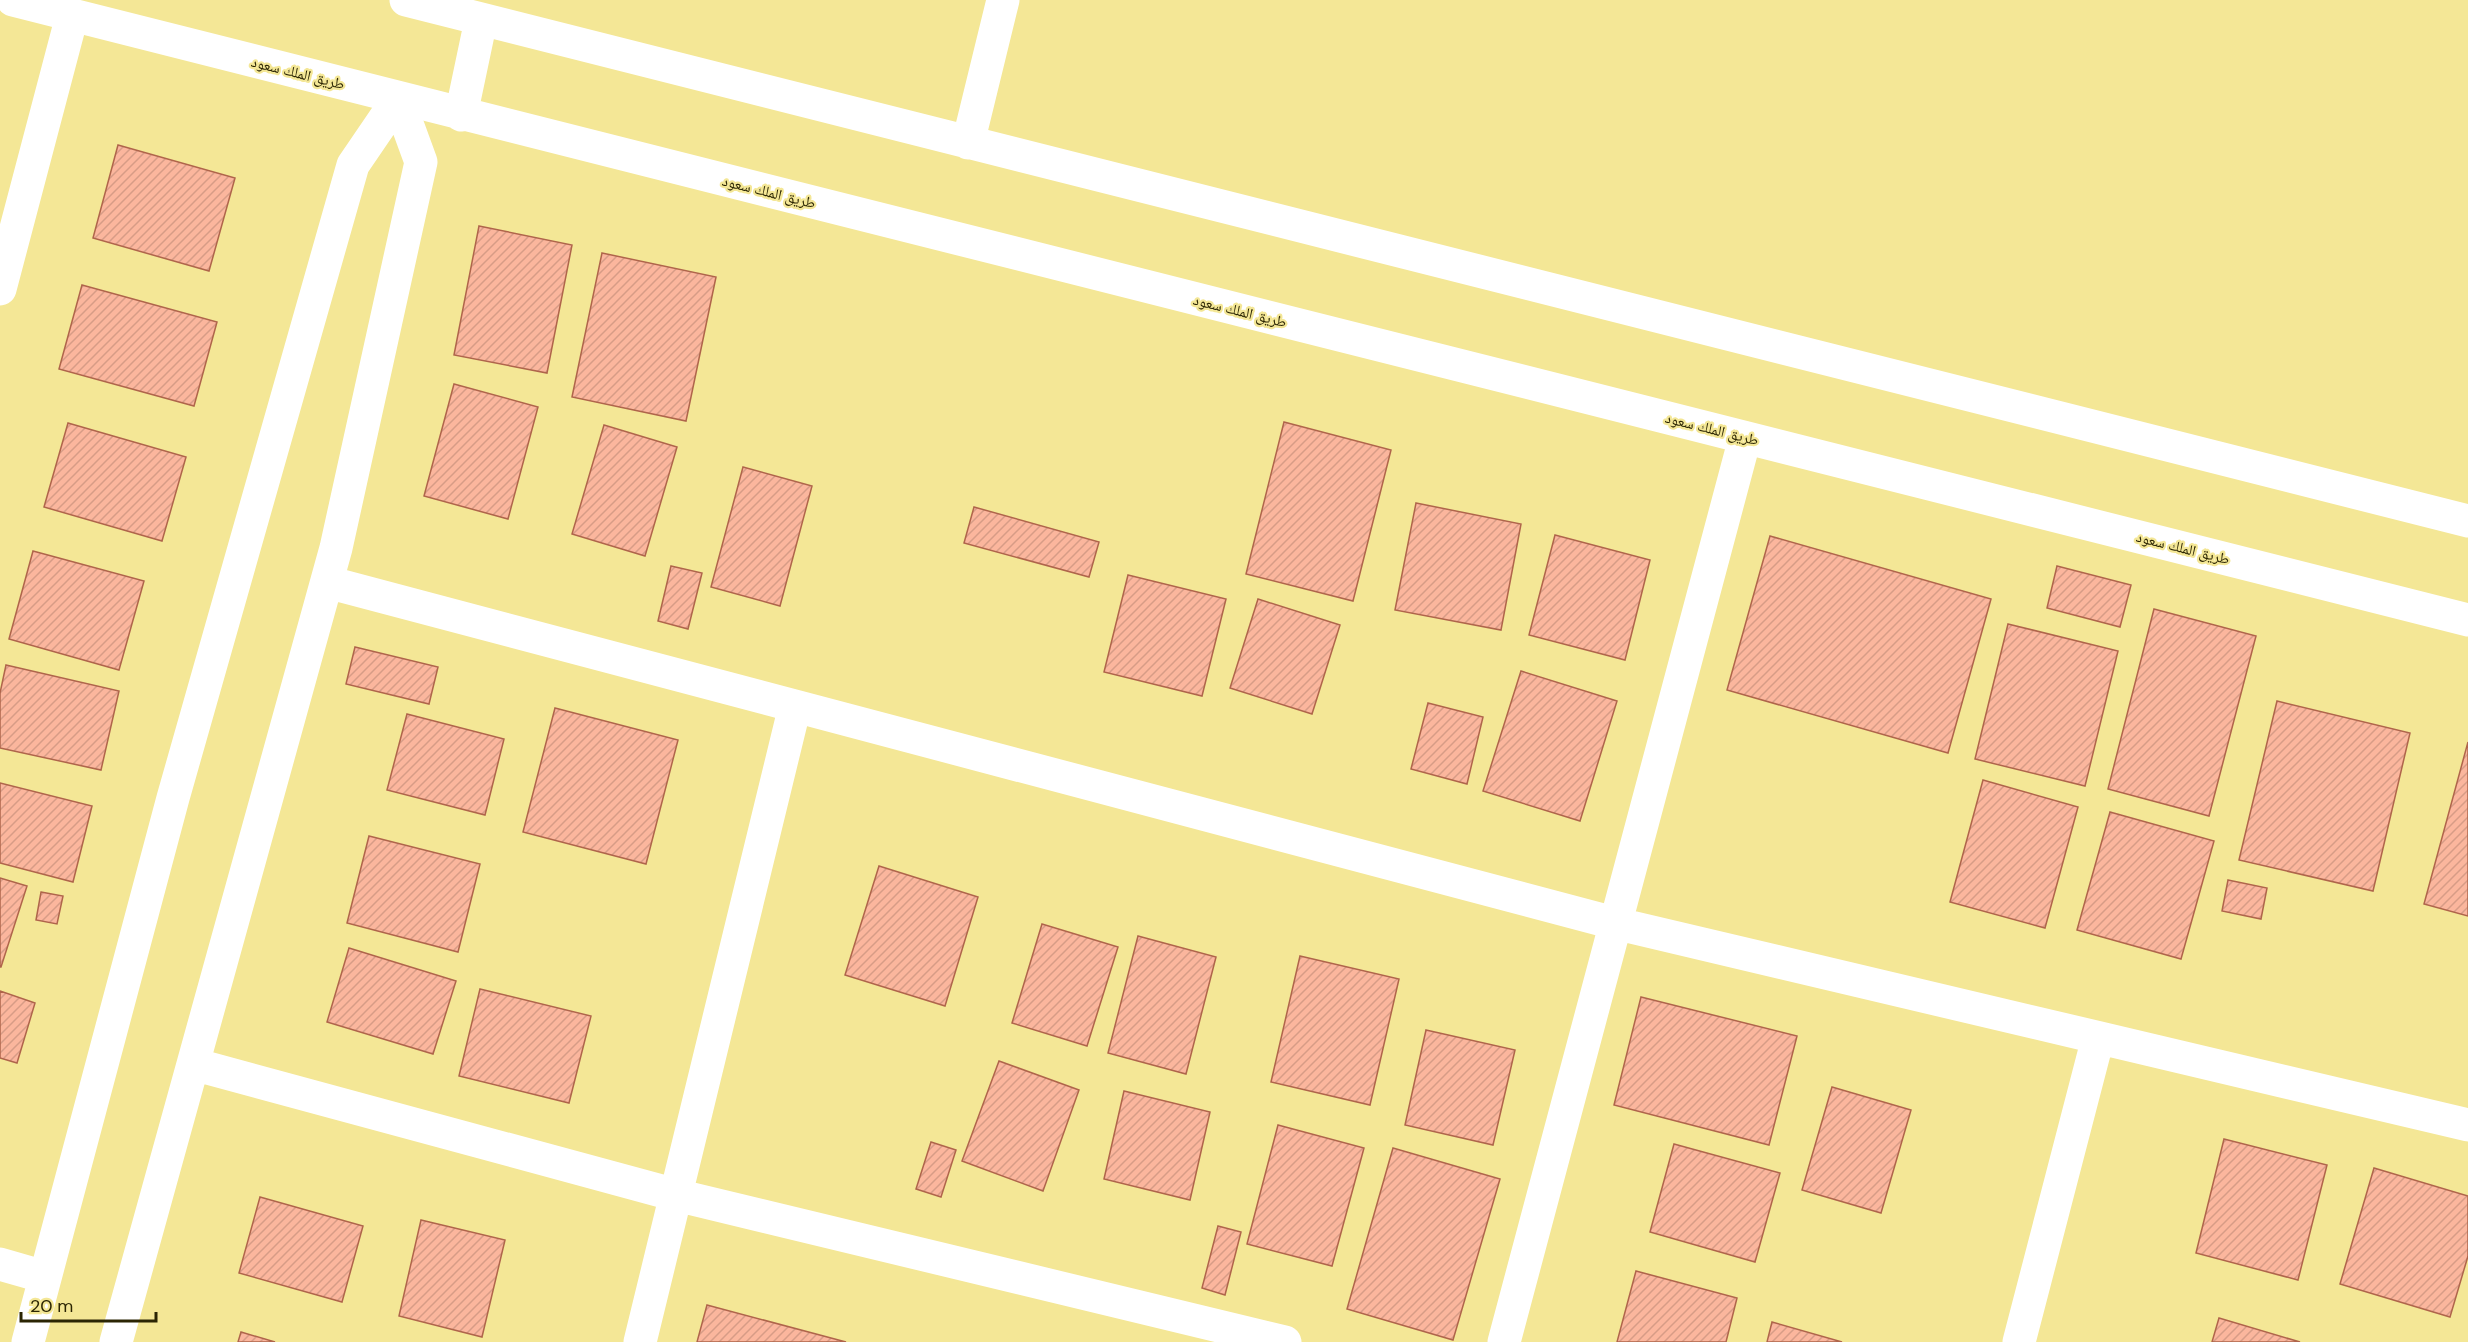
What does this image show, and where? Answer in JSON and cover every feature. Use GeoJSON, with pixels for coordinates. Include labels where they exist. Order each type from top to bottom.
{"type":"FeatureCollection","features":[{"type":"Feature","properties":{"kind":"street","name":"طريق الملك سعود"},"geometry":{"type":"LineString","coordinates":[[13,0],[461,115],[2468,620]]}},
{"type":"Feature","properties":{"kind":"street"},"geometry":{"type":"LineString","coordinates":[[406,0],[2468,521]]}},
{"type":"Feature","properties":{"kind":"street"},"geometry":{"type":"LineString","coordinates":[[968,143],[1003,0]]}},
{"type":"Feature","properties":{"kind":"street"},"geometry":{"type":"LineString","coordinates":[[0,289],[72,16]]}},
{"type":"Feature","properties":{"kind":"street"},"geometry":{"type":"LineString","coordinates":[[461,115],[481,20]]}},
{"type":"Feature","properties":{"kind":"street"},"geometry":{"type":"LineString","coordinates":[[116,1342],[327,582],[421,162],[398,99]]}},
{"type":"Feature","properties":{"kind":"street"},"geometry":{"type":"LineString","coordinates":[[28,1342],[173,798],[352,165],[398,99]]}},
{"type":"Feature","properties":{"kind":"street"},"geometry":{"type":"LineString","coordinates":[[1504,1342],[1745,438]]}},
{"type":"Feature","properties":{"kind":"street"},"geometry":{"type":"LineString","coordinates":[[327,582],[1614,923],[2468,1125]]}},
{"type":"Feature","properties":{"kind":"street"},"geometry":{"type":"LineString","coordinates":[[640,1342],[795,706]]}},
{"type":"Feature","properties":{"kind":"street"},"geometry":{"type":"LineString","coordinates":[[2019,1342],[2098,1038]]}},
{"type":"Feature","properties":{"kind":"street"},"geometry":{"type":"LineString","coordinates":[[193,1064],[676,1195],[1285,1342]]}},
{"type":"Feature","properties":{"kind":"street"},"geometry":{"type":"LineString","coordinates":[[0,1264],[45,1277]]}},
{"type":"Feature","properties":{"kind":"building"},"geometry":{"type":"Polygon","coordinates":[[[118,145],[235,178],[209,271],[93,238],[118,145]]]}},
{"type":"Feature","properties":{"kind":"building"},"geometry":{"type":"Polygon","coordinates":[[[479,226],[572,245],[547,373],[454,355],[479,226]]]}},
{"type":"Feature","properties":{"kind":"building"},"geometry":{"type":"Polygon","coordinates":[[[602,253],[716,277],[686,421],[572,397],[602,253]]]}},
{"type":"Feature","properties":{"kind":"building"},"geometry":{"type":"Polygon","coordinates":[[[82,285],[217,322],[194,406],[59,369],[82,285]]]}},
{"type":"Feature","properties":{"kind":"building"},"geometry":{"type":"Polygon","coordinates":[[[454,384],[538,407],[508,519],[424,496],[454,384]]]}},
{"type":"Feature","properties":{"kind":"building"},"geometry":{"type":"Polygon","coordinates":[[[1284,422],[1391,450],[1353,601],[1246,574],[1284,422]]]}},
{"type":"Feature","properties":{"kind":"building"},"geometry":{"type":"Polygon","coordinates":[[[68,423],[186,457],[162,541],[44,507],[68,423]]]}},
{"type":"Feature","properties":{"kind":"building"},"geometry":{"type":"Polygon","coordinates":[[[604,425],[677,447],[645,556],[572,534],[604,425]]]}},
{"type":"Feature","properties":{"kind":"building"},"geometry":{"type":"Polygon","coordinates":[[[743,467],[812,486],[780,606],[711,587],[743,467]]]}},
{"type":"Feature","properties":{"kind":"building"},"geometry":{"type":"Polygon","coordinates":[[[1416,503],[1521,524],[1501,630],[1395,610],[1416,503]]]}},
{"type":"Feature","properties":{"kind":"building"},"geometry":{"type":"Polygon","coordinates":[[[974,507],[1099,542],[1089,577],[964,543],[974,507]]]}},
{"type":"Feature","properties":{"kind":"building"},"geometry":{"type":"Polygon","coordinates":[[[1555,535],[1650,560],[1625,660],[1529,635],[1555,535]]]}},
{"type":"Feature","properties":{"kind":"building"},"geometry":{"type":"Polygon","coordinates":[[[1770,536],[1991,599],[1948,753],[1727,690],[1770,536]]]}},
{"type":"Feature","properties":{"kind":"building"},"geometry":{"type":"Polygon","coordinates":[[[33,551],[144,581],[119,670],[9,639],[33,551]]]}},
{"type":"Feature","properties":{"kind":"building"},"geometry":{"type":"Polygon","coordinates":[[[671,566],[702,573],[688,629],[658,621],[671,566]]]}},
{"type":"Feature","properties":{"kind":"building"},"geometry":{"type":"Polygon","coordinates":[[[2057,566],[2131,585],[2120,627],[2047,608],[2057,566]]]}},
{"type":"Feature","properties":{"kind":"building"},"geometry":{"type":"Polygon","coordinates":[[[1128,575],[1226,599],[1202,696],[1104,672],[1128,575]]]}},
{"type":"Feature","properties":{"kind":"building"},"geometry":{"type":"Polygon","coordinates":[[[1258,599],[1340,625],[1312,714],[1230,688],[1258,599]]]}},
{"type":"Feature","properties":{"kind":"building"},"geometry":{"type":"Polygon","coordinates":[[[2154,609],[2256,636],[2209,816],[2108,789],[2154,609]]]}},
{"type":"Feature","properties":{"kind":"building"},"geometry":{"type":"Polygon","coordinates":[[[2008,624],[2118,651],[2085,786],[1975,759],[2008,624]]]}},
{"type":"Feature","properties":{"kind":"building"},"geometry":{"type":"Polygon","coordinates":[[[355,647],[438,667],[429,704],[346,684],[355,647]]]}},
{"type":"Feature","properties":{"kind":"building"},"geometry":{"type":"Polygon","coordinates":[[[6,665],[119,691],[101,770],[0,748],[0,693],[6,665]]]}},
{"type":"Feature","properties":{"kind":"building"},"geometry":{"type":"Polygon","coordinates":[[[1521,671],[1617,701],[1580,821],[1483,791],[1521,671]]]}},
{"type":"Feature","properties":{"kind":"building"},"geometry":{"type":"Polygon","coordinates":[[[2277,701],[2410,733],[2373,891],[2239,860],[2277,701]]]}},
{"type":"Feature","properties":{"kind":"building"},"geometry":{"type":"Polygon","coordinates":[[[1428,703],[1483,717],[1467,784],[1411,769],[1428,703]]]}},
{"type":"Feature","properties":{"kind":"building"},"geometry":{"type":"Polygon","coordinates":[[[555,708],[678,740],[646,864],[523,832],[555,708]]]}},
{"type":"Feature","properties":{"kind":"building"},"geometry":{"type":"Polygon","coordinates":[[[407,714],[504,739],[485,815],[387,790],[407,714]]]}},
{"type":"Feature","properties":{"kind":"building"},"geometry":{"type":"Polygon","coordinates":[[[2468,742],[2468,916],[2424,904],[2468,742]]]}},
{"type":"Feature","properties":{"kind":"building"},"geometry":{"type":"Polygon","coordinates":[[[1983,780],[2078,807],[2045,928],[1950,902],[1983,780]]]}},
{"type":"Feature","properties":{"kind":"building"},"geometry":{"type":"Polygon","coordinates":[[[0,783],[92,806],[73,882],[0,863],[0,783]]]}},
{"type":"Feature","properties":{"kind":"building"},"geometry":{"type":"Polygon","coordinates":[[[2110,812],[2214,841],[2181,959],[2077,930],[2110,812]]]}},
{"type":"Feature","properties":{"kind":"building"},"geometry":{"type":"Polygon","coordinates":[[[369,836],[480,864],[458,952],[347,923],[369,836]]]}},
{"type":"Feature","properties":{"kind":"building"},"geometry":{"type":"Polygon","coordinates":[[[879,866],[978,897],[945,1006],[845,975],[879,866]]]}},
{"type":"Feature","properties":{"kind":"building"},"geometry":{"type":"Polygon","coordinates":[[[0,878],[27,886],[1,967],[0,967],[0,878]]]}},
{"type":"Feature","properties":{"kind":"building"},"geometry":{"type":"Polygon","coordinates":[[[2228,880],[2267,888],[2261,919],[2222,911],[2228,880]]]}},
{"type":"Feature","properties":{"kind":"building"},"geometry":{"type":"Polygon","coordinates":[[[41,892],[63,896],[57,924],[36,920],[41,892]]]}},
{"type":"Feature","properties":{"kind":"building"},"geometry":{"type":"Polygon","coordinates":[[[1042,924],[1118,947],[1087,1046],[1012,1023],[1042,924]]]}},
{"type":"Feature","properties":{"kind":"building"},"geometry":{"type":"Polygon","coordinates":[[[1138,936],[1216,957],[1186,1074],[1108,1053],[1138,936]]]}},
{"type":"Feature","properties":{"kind":"building"},"geometry":{"type":"Polygon","coordinates":[[[349,948],[456,981],[433,1054],[327,1022],[349,948]]]}},
{"type":"Feature","properties":{"kind":"building"},"geometry":{"type":"Polygon","coordinates":[[[1300,956],[1399,979],[1370,1105],[1271,1082],[1300,956]]]}},
{"type":"Feature","properties":{"kind":"building"},"geometry":{"type":"Polygon","coordinates":[[[480,989],[591,1016],[569,1103],[459,1076],[480,989]]]}},
{"type":"Feature","properties":{"kind":"building"},"geometry":{"type":"Polygon","coordinates":[[[0,991],[35,1003],[17,1063],[0,1058],[0,991]]]}},
{"type":"Feature","properties":{"kind":"building"},"geometry":{"type":"Polygon","coordinates":[[[1641,997],[1797,1036],[1769,1145],[1614,1105],[1641,997]]]}},
{"type":"Feature","properties":{"kind":"building"},"geometry":{"type":"Polygon","coordinates":[[[1426,1030],[1515,1050],[1493,1145],[1405,1125],[1426,1030]]]}},
{"type":"Feature","properties":{"kind":"building"},"geometry":{"type":"Polygon","coordinates":[[[999,1061],[1079,1090],[1043,1191],[962,1161],[999,1061]]]}},
{"type":"Feature","properties":{"kind":"building"},"geometry":{"type":"Polygon","coordinates":[[[1832,1087],[1911,1110],[1881,1213],[1802,1190],[1832,1087]]]}},
{"type":"Feature","properties":{"kind":"building"},"geometry":{"type":"Polygon","coordinates":[[[1124,1091],[1210,1112],[1190,1200],[1104,1179],[1124,1091]]]}},
{"type":"Feature","properties":{"kind":"building"},"geometry":{"type":"Polygon","coordinates":[[[1278,1125],[1364,1148],[1332,1266],[1247,1244],[1278,1125]]]}},
{"type":"Feature","properties":{"kind":"building"},"geometry":{"type":"Polygon","coordinates":[[[2224,1139],[2327,1165],[2298,1280],[2196,1253],[2224,1139]]]}},
{"type":"Feature","properties":{"kind":"building"},"geometry":{"type":"Polygon","coordinates":[[[931,1142],[956,1150],[941,1197],[916,1189],[931,1142]]]}},
{"type":"Feature","properties":{"kind":"building"},"geometry":{"type":"Polygon","coordinates":[[[1674,1144],[1780,1173],[1755,1262],[1650,1232],[1674,1144]]]}},
{"type":"Feature","properties":{"kind":"building"},"geometry":{"type":"Polygon","coordinates":[[[1393,1148],[1500,1179],[1453,1340],[1347,1309],[1393,1148]]]}},
{"type":"Feature","properties":{"kind":"building"},"geometry":{"type":"Polygon","coordinates":[[[2374,1168],[2468,1196],[2468,1256],[2450,1317],[2340,1284],[2374,1168]]]}},
{"type":"Feature","properties":{"kind":"building"},"geometry":{"type":"Polygon","coordinates":[[[260,1197],[363,1226],[342,1302],[239,1273],[260,1197]]]}},
{"type":"Feature","properties":{"kind":"building"},"geometry":{"type":"Polygon","coordinates":[[[421,1220],[505,1240],[482,1337],[399,1316],[421,1220]]]}},
{"type":"Feature","properties":{"kind":"building"},"geometry":{"type":"Polygon","coordinates":[[[1218,1226],[1241,1232],[1225,1295],[1202,1288],[1218,1226]]]}},
{"type":"Feature","properties":{"kind":"building"},"geometry":{"type":"Polygon","coordinates":[[[1636,1271],[1737,1298],[1726,1342],[1617,1342],[1636,1271]]]}},
{"type":"Feature","properties":{"kind":"building"},"geometry":{"type":"Polygon","coordinates":[[[707,1305],[846,1342],[697,1342],[707,1305]]]}},
{"type":"Feature","properties":{"kind":"building"},"geometry":{"type":"Polygon","coordinates":[[[2219,1318],[2300,1342],[2212,1342],[2219,1318]]]}},
{"type":"Feature","properties":{"kind":"building"},"geometry":{"type":"Polygon","coordinates":[[[1772,1322],[1842,1342],[1767,1342],[1772,1322]]]}},
{"type":"Feature","properties":{"kind":"building"},"geometry":{"type":"Polygon","coordinates":[[[241,1332],[275,1342],[238,1342],[241,1332]]]}}]}
